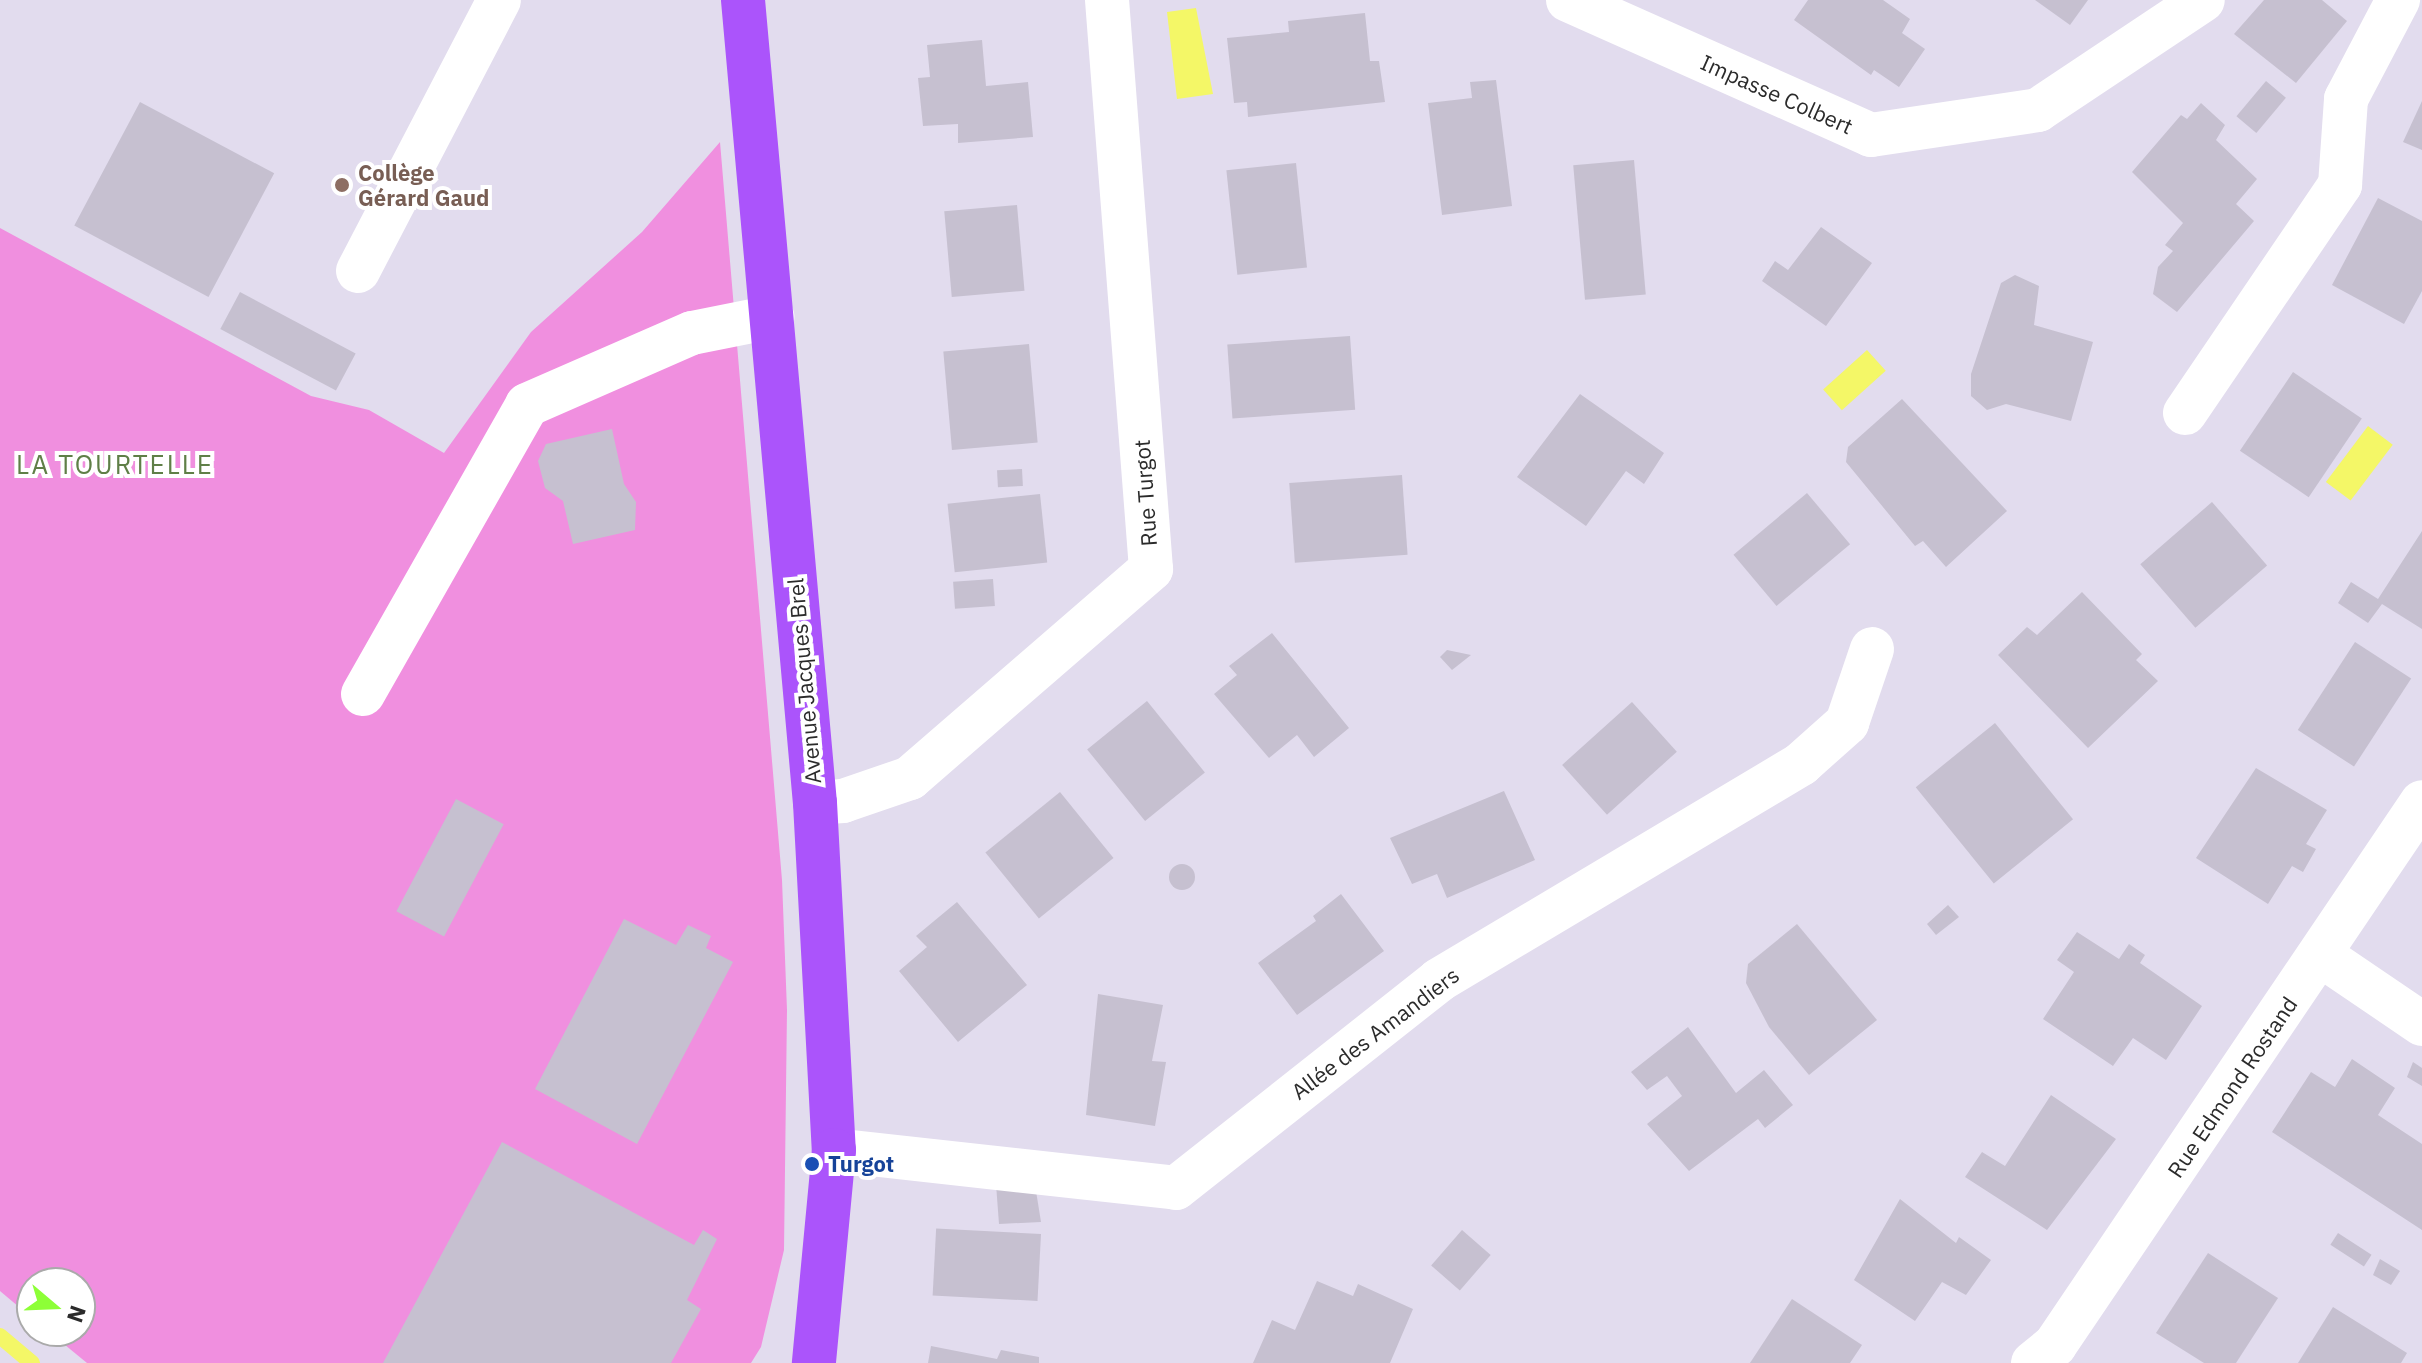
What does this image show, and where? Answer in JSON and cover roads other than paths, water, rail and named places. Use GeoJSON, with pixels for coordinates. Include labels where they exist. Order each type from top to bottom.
{"type":"FeatureCollection","features":[{"type":"Feature","properties":{"kind":"main road","name":"Avenue Jacques Brel"},"geometry":{"type":"LineString","coordinates":[[743,0],[815,803],[834,1150],[814,1363]]}},
{"type":"Feature","properties":{"kind":"street"},"geometry":{"type":"LineString","coordinates":[[358,271],[499,0]]}},
{"type":"Feature","properties":{"kind":"street","name":"Rue Turgot"},"geometry":{"type":"LineString","coordinates":[[815,803],[843,801],[910,778],[1151,569],[1107,0]]}},
{"type":"Feature","properties":{"kind":"street","name":"Impasse Colbert"},"geometry":{"type":"LineString","coordinates":[[1568,0],[1871,135],[2038,110],[2203,0]]}},
{"type":"Feature","properties":{"kind":"street"},"geometry":{"type":"LineString","coordinates":[[2185,413],[2340,185],[2346,99],[2398,0]]}},
{"type":"Feature","properties":{"kind":"street"},"geometry":{"type":"LineString","coordinates":[[363,694],[527,405],[692,333],[772,317]]}},
{"type":"Feature","properties":{"kind":"street","name":"Allée des Amandiers"},"geometry":{"type":"LineString","coordinates":[[834,1150],[1176,1188],[1439,980],[1801,764],[1847,723],[1872,649]]}},
{"type":"Feature","properties":{"kind":"street","name":"Rue Edmond Rostand"},"geometry":{"type":"LineString","coordinates":[[2056,1357],[2422,802]]}},
{"type":"Feature","properties":{"kind":"street"},"geometry":{"type":"LineString","coordinates":[[2322,956],[2422,1024]]}},
{"type":"Feature","properties":{"kind":"waterway"},"geometry":{"type":"LineString","coordinates":[[0,1336],[32,1363]]}},
{"type":"Feature","properties":{"kind":"place","name":"Collège Gérard Gaud"},"geometry":{"type":"Point","coordinates":[342,185]}},
{"type":"Feature","properties":{"kind":"place","name":"Turgot"},"geometry":{"type":"Point","coordinates":[812,1164]}},
{"type":"Feature","properties":{"kind":"district","name":"LA TOURTELLE"},"geometry":{"type":"Point","coordinates":[115,465]}}]}
